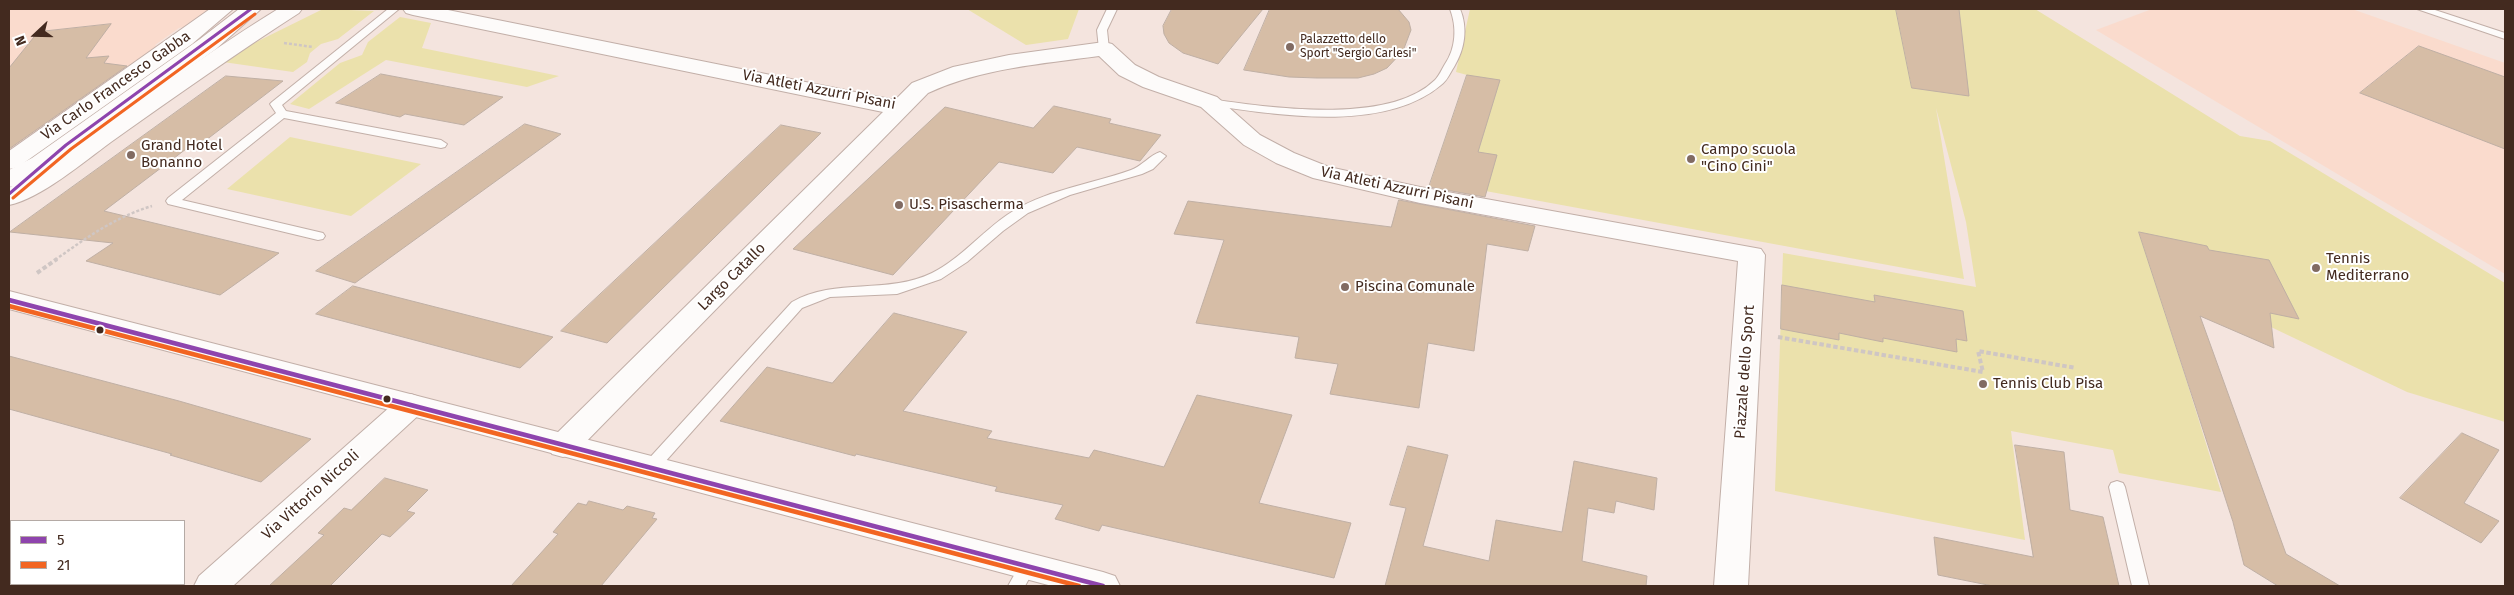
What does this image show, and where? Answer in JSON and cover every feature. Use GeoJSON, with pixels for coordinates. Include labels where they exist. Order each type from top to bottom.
{"type":"FeatureCollection","features":[{"type":"Feature","properties":{"kind":"street","name":"Via Carlo Francesco Gabba"},"geometry":{"type":"LineString","coordinates":[[9,162],[184,39],[223,9]]}},
{"type":"Feature","properties":{"kind":"street","name":"Via Carlo Francesco Gabba"},"geometry":{"type":"LineString","coordinates":[[9,180],[41,164],[208,44],[251,9]]}},
{"type":"Feature","properties":{"kind":"street","name":"Via Carlo Francesco Gabba"},"geometry":{"type":"LineString","coordinates":[[9,196],[50,174],[244,38],[292,9]]}},
{"type":"Feature","properties":{"kind":"street","name":"Via Atleti Azzurri Pisani"},"geometry":{"type":"LineString","coordinates":[[413,9],[900,108],[920,88],[947,76],[979,68],[1104,49],[1114,60],[1142,78],[1209,102],[1234,126],[1259,144],[1285,158],[1322,173],[1420,195],[1657,237]]}},
{"type":"Feature","properties":{"kind":"street","name":"Largo Catallo"},"geometry":{"type":"LineString","coordinates":[[563,446],[900,108]]}},
{"type":"Feature","properties":{"kind":"street","name":"Via Carlo Francesco Gabba"},"geometry":{"type":"LineString","coordinates":[[9,196],[41,164]]}},
{"type":"Feature","properties":{"kind":"street","name":"Piazzale dello Sport"},"geometry":{"type":"LineString","coordinates":[[1657,237],[1752,255],[1731,586]]}},
{"type":"Feature","properties":{"kind":"street"},"geometry":{"type":"LineString","coordinates":[[9,300],[650,468],[1022,576],[1102,586]]}},
{"type":"Feature","properties":{"kind":"street","name":"Via Vittorio Niccoli"},"geometry":{"type":"LineString","coordinates":[[211,586],[411,405]]}},
{"type":"Feature","properties":{"kind":"lane"},"geometry":{"type":"LineString","coordinates":[[394,9],[276,104],[282,114],[441,144]]}},
{"type":"Feature","properties":{"kind":"lane"},"geometry":{"type":"LineString","coordinates":[[1104,49],[1101,38],[1102,30],[1112,9]]}},
{"type":"Feature","properties":{"kind":"lane"},"geometry":{"type":"LineString","coordinates":[[1209,102],[1291,112],[1332,113],[1370,109],[1407,101],[1436,84],[1450,67],[1458,47],[1460,29],[1455,9]]}},
{"type":"Feature","properties":{"kind":"lane"},"geometry":{"type":"LineString","coordinates":[[2422,9],[2505,36]]}},
{"type":"Feature","properties":{"kind":"lane"},"geometry":{"type":"LineString","coordinates":[[172,201],[282,114]]}},
{"type":"Feature","properties":{"kind":"lane"},"geometry":{"type":"LineString","coordinates":[[650,468],[797,305],[807,298],[846,290],[891,290],[924,282],[948,271],[1024,210],[1101,182],[1131,175],[1148,168],[1160,156]]}},
{"type":"Feature","properties":{"kind":"lane"},"geometry":{"type":"LineString","coordinates":[[172,201],[318,236]]}},
{"type":"Feature","properties":{"kind":"lane"},"geometry":{"type":"LineString","coordinates":[[2117,487],[2142,586]]}},
{"type":"Feature","properties":{"kind":"path"},"geometry":{"type":"LineString","coordinates":[[244,38],[341,50]]}},
{"type":"Feature","properties":{"kind":"path"},"geometry":{"type":"LineString","coordinates":[[37,273],[98,231],[131,212],[172,201]]}},
{"type":"Feature","properties":{"kind":"path"},"geometry":{"type":"LineString","coordinates":[[1748,332],[1983,372],[1978,351],[2076,368]]}},
{"type":"Feature","properties":{"kind":"shaded area"},"geometry":{"type":"Polygon","coordinates":[[[9,9],[212,9],[192,25],[179,28],[155,45],[158,48],[9,151],[9,9]]]}},
{"type":"Feature","properties":{"kind":"shaded area"},"geometry":{"type":"Polygon","coordinates":[[[323,9],[374,11],[338,39],[321,44],[310,53],[307,62],[293,72],[223,62],[244,48],[323,9]]]}},
{"type":"Feature","properties":{"kind":"shaded area"},"geometry":{"type":"Polygon","coordinates":[[[967,9],[1079,9],[1068,39],[1026,45],[967,9]]]}},
{"type":"Feature","properties":{"kind":"shaded area"},"geometry":{"type":"Polygon","coordinates":[[[1470,9],[2035,9],[2240,136],[2270,141],[2505,283],[2505,422],[2407,392],[2227,306],[2156,282],[2221,492],[2119,473],[2113,450],[2011,431],[2025,540],[1775,491],[1783,253],[1976,287],[1966,222],[1936,108],[1964,279],[1431,181],[1467,75],[1456,72],[1470,9]]]}},
{"type":"Feature","properties":{"kind":"shaded area"},"geometry":{"type":"Polygon","coordinates":[[[2152,9],[2352,9],[2505,63],[2505,274],[2096,30],[2152,9]]]}},
{"type":"Feature","properties":{"kind":"shaded area"},"geometry":{"type":"Polygon","coordinates":[[[400,17],[431,23],[422,48],[559,76],[527,87],[386,60],[309,109],[290,104],[340,63],[362,55],[368,42],[400,17]]]}},
{"type":"Feature","properties":{"kind":"shaded area"},"geometry":{"type":"Polygon","coordinates":[[[290,137],[421,164],[351,216],[227,189],[290,137]]]}},
{"type":"Feature","properties":{"kind":"building"},"geometry":{"type":"Polygon","coordinates":[[[1172,9],[1263,9],[1218,64],[1183,53],[1169,43],[1164,34],[1163,26],[1172,9]]]}},
{"type":"Feature","properties":{"kind":"building","name":"Palazzetto dello Sport \"Sergio Carlesi\""},"geometry":{"type":"Polygon","coordinates":[[[1270,9],[1398,9],[1409,22],[1411,30],[1403,51],[1387,68],[1358,78],[1289,77],[1244,70],[1270,9]]]}},
{"type":"Feature","properties":{"kind":"building"},"geometry":{"type":"Polygon","coordinates":[[[1896,9],[1959,9],[1969,96],[1912,88],[1896,9]]]}},
{"type":"Feature","properties":{"kind":"building"},"geometry":{"type":"Polygon","coordinates":[[[111,24],[86,58],[109,56],[104,63],[127,66],[9,149],[9,68],[38,32],[111,24]]]}},
{"type":"Feature","properties":{"kind":"building"},"geometry":{"type":"Polygon","coordinates":[[[2419,46],[2505,77],[2505,149],[2360,93],[2419,46]]]}},
{"type":"Feature","properties":{"kind":"building"},"geometry":{"type":"Polygon","coordinates":[[[381,74],[503,97],[464,125],[405,114],[400,117],[336,103],[381,74]]]}},
{"type":"Feature","properties":{"kind":"building"},"geometry":{"type":"Polygon","coordinates":[[[1467,75],[1500,80],[1478,152],[1497,155],[1485,197],[1429,187],[1467,75]]]}},
{"type":"Feature","properties":{"kind":"building"},"geometry":{"type":"Polygon","coordinates":[[[226,76],[283,81],[197,147],[190,146],[104,211],[279,253],[220,295],[86,261],[113,243],[10,232],[226,76]]]}},
{"type":"Feature","properties":{"kind":"building","name":"U.S. Pisascherma"},"geometry":{"type":"Polygon","coordinates":[[[1054,106],[1111,119],[1109,123],[1161,135],[1140,161],[1077,147],[1053,173],[999,162],[893,275],[793,249],[945,107],[1033,128],[1054,106]]]}},
{"type":"Feature","properties":{"kind":"building"},"geometry":{"type":"Polygon","coordinates":[[[525,124],[561,134],[355,283],[316,271],[525,124]]]}},
{"type":"Feature","properties":{"kind":"building"},"geometry":{"type":"Polygon","coordinates":[[[781,125],[821,133],[607,343],[561,331],[781,125]]]}},
{"type":"Feature","properties":{"kind":"building","name":"Piscina Comunale"},"geometry":{"type":"Polygon","coordinates":[[[1399,200],[1535,226],[1528,251],[1487,244],[1474,351],[1428,343],[1419,408],[1330,394],[1338,364],[1295,358],[1299,337],[1196,323],[1224,240],[1174,234],[1188,201],[1391,227],[1399,200]]]}},
{"type":"Feature","properties":{"kind":"building"},"geometry":{"type":"Polygon","coordinates":[[[2139,232],[2207,246],[2209,250],[2269,260],[2299,319],[2270,313],[2274,348],[2200,316],[2286,554],[2340,586],[2278,586],[2244,565],[2233,522],[2139,232]]]}},
{"type":"Feature","properties":{"kind":"building"},"geometry":{"type":"Polygon","coordinates":[[[1782,285],[1875,302],[1874,295],[1963,311],[1967,341],[1956,339],[1957,352],[1883,338],[1883,342],[1839,333],[1839,340],[1781,329],[1782,285]]]}},
{"type":"Feature","properties":{"kind":"building"},"geometry":{"type":"Polygon","coordinates":[[[353,286],[553,337],[520,368],[316,314],[353,286]]]}},
{"type":"Feature","properties":{"kind":"building"},"geometry":{"type":"Polygon","coordinates":[[[894,313],[967,332],[903,411],[992,431],[987,438],[1089,458],[1094,450],[1164,467],[1197,395],[1292,415],[1259,503],[1351,523],[1334,578],[1102,525],[1099,531],[1055,519],[1063,505],[995,491],[997,487],[856,454],[855,456],[720,421],[767,367],[832,383],[894,313]]]}},
{"type":"Feature","properties":{"kind":"building"},"geometry":{"type":"Polygon","coordinates":[[[9,356],[179,401],[311,439],[261,482],[170,455],[172,454],[9,409],[9,356]]]}},
{"type":"Feature","properties":{"kind":"building"},"geometry":{"type":"Polygon","coordinates":[[[2462,433],[2499,450],[2464,503],[2499,521],[2481,543],[2400,498],[2462,433]]]}},
{"type":"Feature","properties":{"kind":"building"},"geometry":{"type":"Polygon","coordinates":[[[2015,445],[2064,452],[2070,510],[2103,517],[2119,586],[1993,586],[1938,575],[1934,537],[2033,557],[2015,445]]]}},
{"type":"Feature","properties":{"kind":"building"},"geometry":{"type":"Polygon","coordinates":[[[1408,446],[1448,455],[1423,546],[1489,561],[1496,520],[1562,532],[1574,461],[1657,478],[1654,510],[1616,501],[1614,513],[1588,508],[1582,561],[1647,576],[1646,586],[1385,586],[1406,508],[1390,505],[1408,446]]]}},
{"type":"Feature","properties":{"kind":"building"},"geometry":{"type":"Polygon","coordinates":[[[385,478],[428,490],[407,511],[415,513],[390,537],[382,534],[330,586],[269,586],[324,535],[318,533],[344,508],[351,510],[385,478]]]}},
{"type":"Feature","properties":{"kind":"building"},"geometry":{"type":"Polygon","coordinates":[[[589,501],[623,510],[627,506],[655,513],[652,518],[657,519],[601,586],[511,586],[558,534],[553,532],[578,503],[586,505],[589,501]]]}},
{"type":"Feature","properties":{"kind":"transit line","name":"5"},"geometry":{"type":"LineString","coordinates":[[9,194],[66,145],[251,9]]}},
{"type":"Feature","properties":{"kind":"transit line","name":"21"},"geometry":{"type":"LineString","coordinates":[[13,198],[41,173],[101,126],[195,60],[255,14]]}},
{"type":"Feature","properties":{"kind":"transit line","name":"5"},"geometry":{"type":"LineString","coordinates":[[9,300],[1103,586]]}},
{"type":"Feature","properties":{"kind":"transit line","name":"21"},"geometry":{"type":"LineString","coordinates":[[9,306],[1079,586]]}},
{"type":"Feature","properties":{"kind":"place","name":"Palazzetto dello Sport \"Sergio Carlesi\""},"geometry":{"type":"Point","coordinates":[1290,47]}},
{"type":"Feature","properties":{"kind":"place","name":"Grand Hotel Bonanno"},"geometry":{"type":"Point","coordinates":[131,155]}},
{"type":"Feature","properties":{"kind":"place","name":"Campo scuola \"Cino Cini\""},"geometry":{"type":"Point","coordinates":[1691,159]}},
{"type":"Feature","properties":{"kind":"place","name":"U.S. Pisascherma"},"geometry":{"type":"Point","coordinates":[899,205]}},
{"type":"Feature","properties":{"kind":"place","name":"Tennis Mediterrano"},"geometry":{"type":"Point","coordinates":[2316,268]}},
{"type":"Feature","properties":{"kind":"place","name":"Piscina Comunale"},"geometry":{"type":"Point","coordinates":[1345,287]}},
{"type":"Feature","properties":{"kind":"place","name":"Tennis Club Pisa"},"geometry":{"type":"Point","coordinates":[1983,384]}}]}
